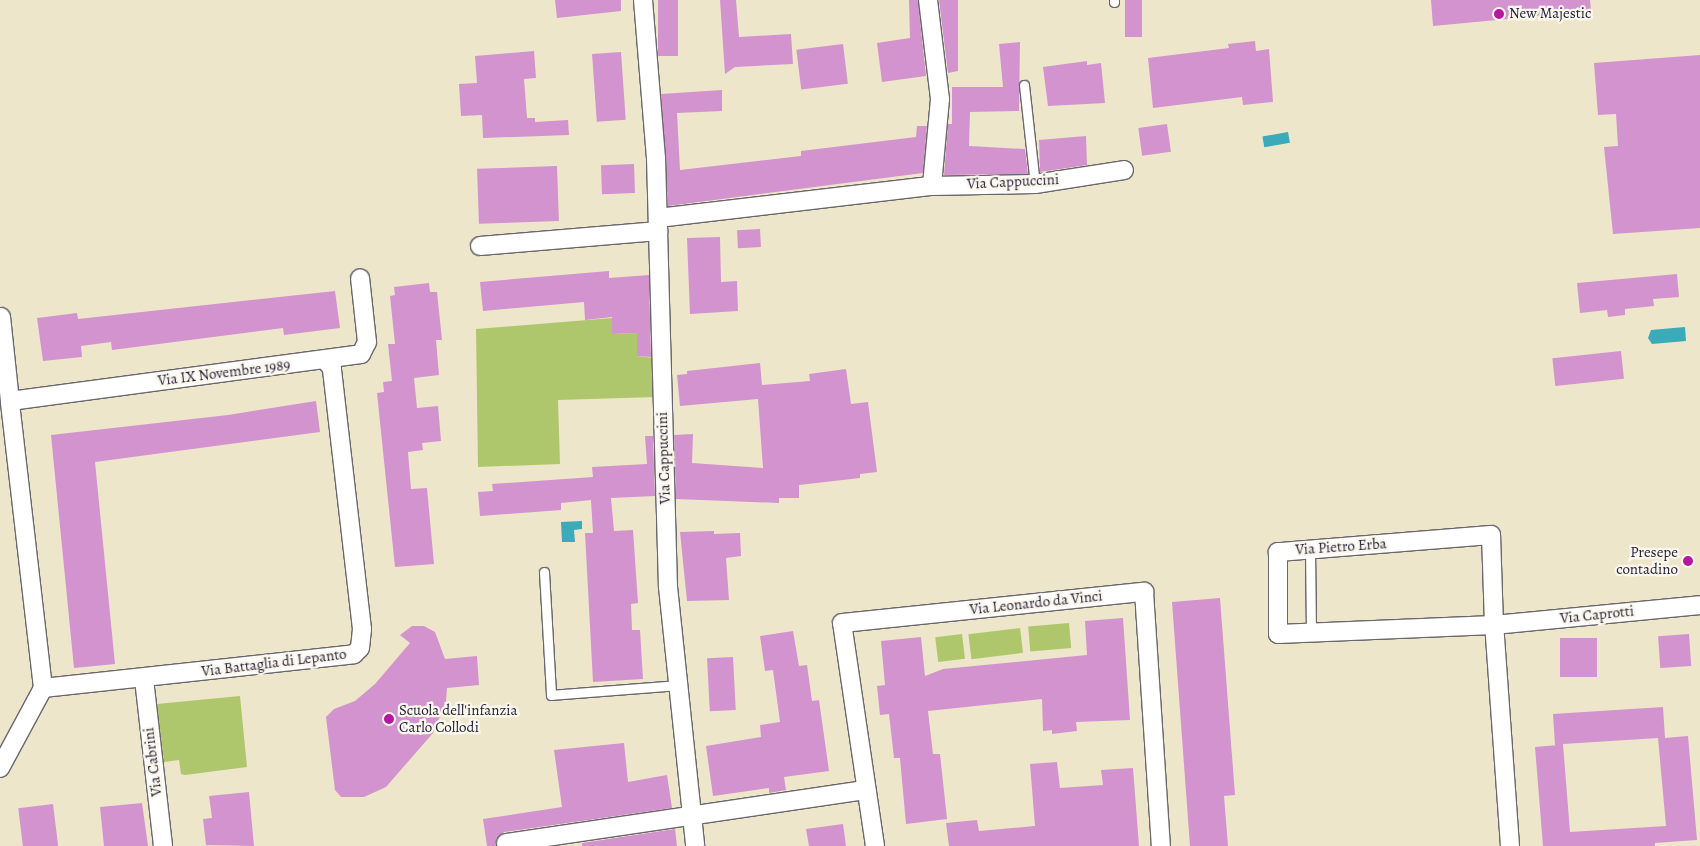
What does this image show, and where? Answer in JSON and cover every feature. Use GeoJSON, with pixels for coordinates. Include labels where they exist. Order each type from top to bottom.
{"type":"FeatureCollection","features":[{"type":"Feature","properties":{"kind":"street","name":"Via Cappuccini"},"geometry":{"type":"LineString","coordinates":[[644,0],[658,225],[668,586],[694,846]]}},
{"type":"Feature","properties":{"kind":"street"},"geometry":{"type":"LineString","coordinates":[[928,0],[940,99],[932,186]]}},
{"type":"Feature","properties":{"kind":"street","name":"Via Cappuccini"},"geometry":{"type":"LineString","coordinates":[[480,246],[658,225],[932,186],[1035,184],[1124,170]]}},
{"type":"Feature","properties":{"kind":"street","name":"Via IX Novembre 1989"},"geometry":{"type":"LineString","coordinates":[[10,400],[354,355],[364,349],[367,342],[360,278]]}},
{"type":"Feature","properties":{"kind":"street"},"geometry":{"type":"LineString","coordinates":[[0,768],[43,688],[1,316]]}},
{"type":"Feature","properties":{"kind":"street","name":"Via Battaglia di Lepanto"},"geometry":{"type":"LineString","coordinates":[[43,688],[144,679],[354,654],[360,648],[362,629],[332,368],[325,360]]}},
{"type":"Feature","properties":{"kind":"street","name":"Via Pietro Erba"},"geometry":{"type":"LineString","coordinates":[[1494,625],[1278,634],[1278,552],[1491,535],[1494,625],[1510,846]]}},
{"type":"Feature","properties":{"kind":"street","name":"Via Leonardo da Vinci"},"geometry":{"type":"LineString","coordinates":[[875,846],[842,623],[1144,592],[1161,846]]}},
{"type":"Feature","properties":{"kind":"street","name":"Via Caprotti"},"geometry":{"type":"LineString","coordinates":[[1494,625],[1700,605]]}},
{"type":"Feature","properties":{"kind":"street","name":"Via Cabrini"},"geometry":{"type":"LineString","coordinates":[[144,679],[163,846]]}},
{"type":"Feature","properties":{"kind":"street"},"geometry":{"type":"LineString","coordinates":[[506,843],[691,818],[866,790]]}},
{"type":"Feature","properties":{"kind":"lane"},"geometry":{"type":"LineString","coordinates":[[1024,85],[1035,184]]}},
{"type":"Feature","properties":{"kind":"lane"},"geometry":{"type":"LineString","coordinates":[[1310,549],[1311,633]]}},
{"type":"Feature","properties":{"kind":"lane"},"geometry":{"type":"LineString","coordinates":[[544,572],[551,695],[678,685]]}},
{"type":"Feature","properties":{"kind":"green space"},"geometry":{"type":"Polygon","coordinates":[[[612,318],[613,334],[637,333],[637,356],[654,358],[656,397],[558,400],[560,464],[478,467],[476,329],[612,318]]]}},
{"type":"Feature","properties":{"kind":"green space"},"geometry":{"type":"Polygon","coordinates":[[[1069,623],[1071,648],[1030,651],[1028,627],[1069,623]]]}},
{"type":"Feature","properties":{"kind":"green space"},"geometry":{"type":"Polygon","coordinates":[[[1020,628],[1023,653],[971,659],[968,634],[1020,628]]]}},
{"type":"Feature","properties":{"kind":"green space"},"geometry":{"type":"Polygon","coordinates":[[[962,634],[965,659],[938,662],[935,637],[962,634]]]}},
{"type":"Feature","properties":{"kind":"green space"},"geometry":{"type":"Polygon","coordinates":[[[240,696],[247,767],[185,775],[181,774],[179,760],[164,762],[157,704],[240,696]]]}},
{"type":"Feature","properties":{"kind":"water"},"geometry":{"type":"Polygon","coordinates":[[[1288,132],[1290,143],[1264,147],[1262,137],[1288,132]]]}},
{"type":"Feature","properties":{"kind":"water"},"geometry":{"type":"Polygon","coordinates":[[[1685,327],[1686,341],[1652,344],[1648,338],[1651,330],[1685,327]]]}},
{"type":"Feature","properties":{"kind":"water"},"geometry":{"type":"Polygon","coordinates":[[[582,521],[582,529],[574,530],[575,542],[562,542],[561,522],[582,521]]]}},
{"type":"Feature","properties":{"kind":"building"},"geometry":{"type":"Polygon","coordinates":[[[555,0],[621,0],[621,11],[557,18],[555,0]]]}},
{"type":"Feature","properties":{"kind":"building"},"geometry":{"type":"Polygon","coordinates":[[[658,0],[678,0],[678,56],[658,56],[658,0]]]}},
{"type":"Feature","properties":{"kind":"building"},"geometry":{"type":"Polygon","coordinates":[[[720,0],[736,0],[739,37],[791,34],[793,64],[735,67],[725,74],[720,0]]]}},
{"type":"Feature","properties":{"kind":"building"},"geometry":{"type":"Polygon","coordinates":[[[909,0],[918,0],[926,76],[882,82],[877,43],[910,38],[909,0]]]}},
{"type":"Feature","properties":{"kind":"building"},"geometry":{"type":"Polygon","coordinates":[[[939,0],[958,0],[958,71],[948,73],[939,0]]]}},
{"type":"Feature","properties":{"kind":"building"},"geometry":{"type":"Polygon","coordinates":[[[1125,0],[1142,0],[1142,37],[1125,37],[1125,0]]]}},
{"type":"Feature","properties":{"kind":"building","name":"New Majestic"},"geometry":{"type":"Polygon","coordinates":[[[1431,0],[1590,0],[1591,11],[1433,26],[1431,0]]]}},
{"type":"Feature","properties":{"kind":"building"},"geometry":{"type":"Polygon","coordinates":[[[1255,41],[1256,51],[1269,49],[1273,102],[1243,105],[1242,97],[1153,108],[1148,58],[1229,48],[1228,44],[1255,41]]]}},
{"type":"Feature","properties":{"kind":"building"},"geometry":{"type":"Polygon","coordinates":[[[1020,42],[1019,111],[970,112],[969,146],[1025,149],[1028,174],[944,175],[948,124],[952,124],[952,87],[1003,87],[999,44],[1020,42]]]}},
{"type":"Feature","properties":{"kind":"building"},"geometry":{"type":"Polygon","coordinates":[[[843,44],[848,84],[801,89],[796,50],[843,44]]]}},
{"type":"Feature","properties":{"kind":"building"},"geometry":{"type":"Polygon","coordinates":[[[534,51],[536,78],[524,79],[527,118],[535,118],[535,122],[568,120],[569,135],[483,138],[482,115],[461,116],[459,84],[477,83],[475,56],[534,51]]]}},
{"type":"Feature","properties":{"kind":"building"},"geometry":{"type":"Polygon","coordinates":[[[621,52],[626,120],[597,122],[592,54],[621,52]]]}},
{"type":"Feature","properties":{"kind":"building"},"geometry":{"type":"Polygon","coordinates":[[[1700,55],[1700,228],[1613,234],[1604,147],[1618,146],[1616,114],[1598,115],[1594,63],[1700,55]]]}},
{"type":"Feature","properties":{"kind":"building"},"geometry":{"type":"Polygon","coordinates":[[[1087,61],[1087,65],[1101,63],[1105,103],[1048,106],[1043,67],[1087,61]]]}},
{"type":"Feature","properties":{"kind":"building"},"geometry":{"type":"Polygon","coordinates":[[[722,90],[722,111],[677,113],[680,170],[801,156],[801,151],[916,137],[917,126],[927,126],[923,173],[668,206],[661,94],[722,90]]]}},
{"type":"Feature","properties":{"kind":"building"},"geometry":{"type":"Polygon","coordinates":[[[1167,124],[1171,152],[1142,156],[1138,128],[1167,124]]]}},
{"type":"Feature","properties":{"kind":"building"},"geometry":{"type":"Polygon","coordinates":[[[1086,136],[1087,165],[1040,172],[1039,140],[1086,136]]]}},
{"type":"Feature","properties":{"kind":"building"},"geometry":{"type":"Polygon","coordinates":[[[634,164],[635,193],[602,194],[601,165],[634,164]]]}},
{"type":"Feature","properties":{"kind":"building"},"geometry":{"type":"Polygon","coordinates":[[[557,166],[559,221],[479,224],[477,169],[557,166]]]}},
{"type":"Feature","properties":{"kind":"building"},"geometry":{"type":"Polygon","coordinates":[[[760,229],[761,247],[738,248],[737,230],[760,229]]]}},
{"type":"Feature","properties":{"kind":"building"},"geometry":{"type":"Polygon","coordinates":[[[720,237],[721,282],[737,281],[738,311],[690,314],[687,238],[720,237]]]}},
{"type":"Feature","properties":{"kind":"building"},"geometry":{"type":"Polygon","coordinates":[[[609,271],[609,278],[649,275],[651,357],[637,356],[637,333],[612,334],[612,317],[585,320],[584,302],[483,311],[480,282],[609,271]]]}},
{"type":"Feature","properties":{"kind":"building"},"geometry":{"type":"Polygon","coordinates":[[[1677,274],[1679,297],[1653,299],[1654,306],[1625,309],[1625,315],[1608,317],[1607,310],[1580,313],[1577,283],[1677,274]]]}},
{"type":"Feature","properties":{"kind":"building"},"geometry":{"type":"Polygon","coordinates":[[[429,283],[430,292],[437,292],[442,340],[436,340],[439,375],[414,378],[417,408],[438,406],[441,441],[422,443],[423,450],[408,452],[411,489],[427,488],[434,564],[395,567],[377,393],[384,392],[383,382],[392,381],[388,344],[395,344],[390,296],[395,295],[394,287],[429,283]]]}},
{"type":"Feature","properties":{"kind":"building"},"geometry":{"type":"Polygon","coordinates":[[[335,291],[340,328],[284,335],[283,328],[112,350],[111,342],[81,346],[82,357],[43,361],[37,318],[77,313],[78,319],[335,291]]]}},
{"type":"Feature","properties":{"kind":"building"},"geometry":{"type":"Polygon","coordinates":[[[1621,351],[1624,379],[1555,386],[1552,358],[1621,351]]]}},
{"type":"Feature","properties":{"kind":"building"},"geometry":{"type":"Polygon","coordinates":[[[760,363],[762,385],[810,381],[809,374],[846,369],[851,404],[868,402],[877,472],[860,474],[860,478],[799,485],[799,498],[779,498],[779,503],[676,499],[674,435],[693,434],[692,463],[763,468],[758,399],[680,406],[677,375],[687,374],[687,371],[760,363]]]}},
{"type":"Feature","properties":{"kind":"building"},"geometry":{"type":"Polygon","coordinates":[[[316,401],[320,432],[95,462],[115,664],[74,668],[51,435],[228,415],[316,401]]]}},
{"type":"Feature","properties":{"kind":"building"},"geometry":{"type":"Polygon","coordinates":[[[645,436],[653,436],[655,496],[611,498],[614,531],[633,530],[638,603],[631,604],[632,630],[640,630],[643,679],[593,682],[585,533],[593,533],[591,500],[561,503],[561,510],[480,516],[478,492],[493,491],[492,484],[593,477],[592,467],[647,464],[645,436]]]}},
{"type":"Feature","properties":{"kind":"building"},"geometry":{"type":"Polygon","coordinates":[[[714,531],[714,534],[740,533],[741,556],[726,558],[729,600],[687,601],[680,532],[714,531]]]}},
{"type":"Feature","properties":{"kind":"building"},"geometry":{"type":"Polygon","coordinates":[[[1220,598],[1235,795],[1224,796],[1228,846],[1190,846],[1172,602],[1220,598]]]}},
{"type":"Feature","properties":{"kind":"building"},"geometry":{"type":"Polygon","coordinates":[[[1123,618],[1130,720],[1076,722],[1077,731],[1052,734],[1052,730],[1043,731],[1042,699],[928,711],[933,754],[940,754],[947,819],[906,824],[900,758],[894,758],[889,714],[880,715],[877,686],[885,685],[881,641],[921,637],[925,676],[943,669],[1087,655],[1085,621],[1123,618]]]}},
{"type":"Feature","properties":{"kind":"building"},"geometry":{"type":"Polygon","coordinates":[[[412,626],[424,626],[435,632],[445,659],[477,656],[479,685],[447,688],[446,702],[433,733],[386,787],[364,797],[341,797],[335,790],[326,717],[334,709],[355,701],[375,684],[410,643],[400,635],[412,626]]]}},
{"type":"Feature","properties":{"kind":"building"},"geometry":{"type":"Polygon","coordinates":[[[793,631],[799,666],[807,665],[812,701],[819,700],[829,771],[784,777],[786,790],[769,793],[769,788],[713,796],[706,746],[761,737],[760,725],[780,722],[773,670],[765,671],[760,636],[793,631]]]}},
{"type":"Feature","properties":{"kind":"building"},"geometry":{"type":"Polygon","coordinates":[[[1689,634],[1691,666],[1660,668],[1658,636],[1689,634]]]}},
{"type":"Feature","properties":{"kind":"building"},"geometry":{"type":"Polygon","coordinates":[[[1560,638],[1597,638],[1597,677],[1560,677],[1560,638]]]}},
{"type":"Feature","properties":{"kind":"building"},"geometry":{"type":"Polygon","coordinates":[[[733,657],[736,710],[710,711],[707,658],[733,657]]]}},
{"type":"Feature","properties":{"kind":"building"},"geometry":{"type":"Polygon","coordinates":[[[1663,707],[1665,738],[1688,736],[1697,840],[1655,843],[1655,846],[1543,846],[1535,747],[1558,745],[1555,745],[1553,714],[1663,707]],[[1658,738],[1563,744],[1570,832],[1666,826],[1658,738]]]}},
{"type":"Feature","properties":{"kind":"building"},"geometry":{"type":"Polygon","coordinates":[[[624,743],[628,782],[667,775],[672,808],[504,832],[496,839],[496,846],[487,846],[483,819],[562,807],[554,750],[624,743]]]}},
{"type":"Feature","properties":{"kind":"building"},"geometry":{"type":"Polygon","coordinates":[[[1057,762],[1060,788],[1103,785],[1101,770],[1133,768],[1139,846],[949,846],[946,823],[977,820],[979,831],[1035,826],[1030,764],[1057,762]]]}},
{"type":"Feature","properties":{"kind":"building"},"geometry":{"type":"Polygon","coordinates":[[[249,792],[254,846],[206,845],[203,819],[212,818],[209,796],[249,792]]]}},
{"type":"Feature","properties":{"kind":"building"},"geometry":{"type":"Polygon","coordinates":[[[142,803],[148,846],[104,846],[100,807],[142,803]]]}},
{"type":"Feature","properties":{"kind":"building"},"geometry":{"type":"Polygon","coordinates":[[[53,804],[58,846],[23,846],[18,808],[53,804]]]}},
{"type":"Feature","properties":{"kind":"building"},"geometry":{"type":"Polygon","coordinates":[[[843,824],[846,846],[809,846],[806,829],[843,824]]]}},
{"type":"Feature","properties":{"kind":"building"},"geometry":{"type":"Polygon","coordinates":[[[675,829],[677,846],[582,846],[582,843],[675,829]]]}},
{"type":"Feature","properties":{"kind":"place","name":"New Majestic"},"geometry":{"type":"Point","coordinates":[1499,14]}},
{"type":"Feature","properties":{"kind":"place","name":"Presepe contadino"},"geometry":{"type":"Point","coordinates":[1688,561]}},
{"type":"Feature","properties":{"kind":"place","name":"Scuola dell'infanzia Carlo Collodi"},"geometry":{"type":"Point","coordinates":[389,719]}}]}
